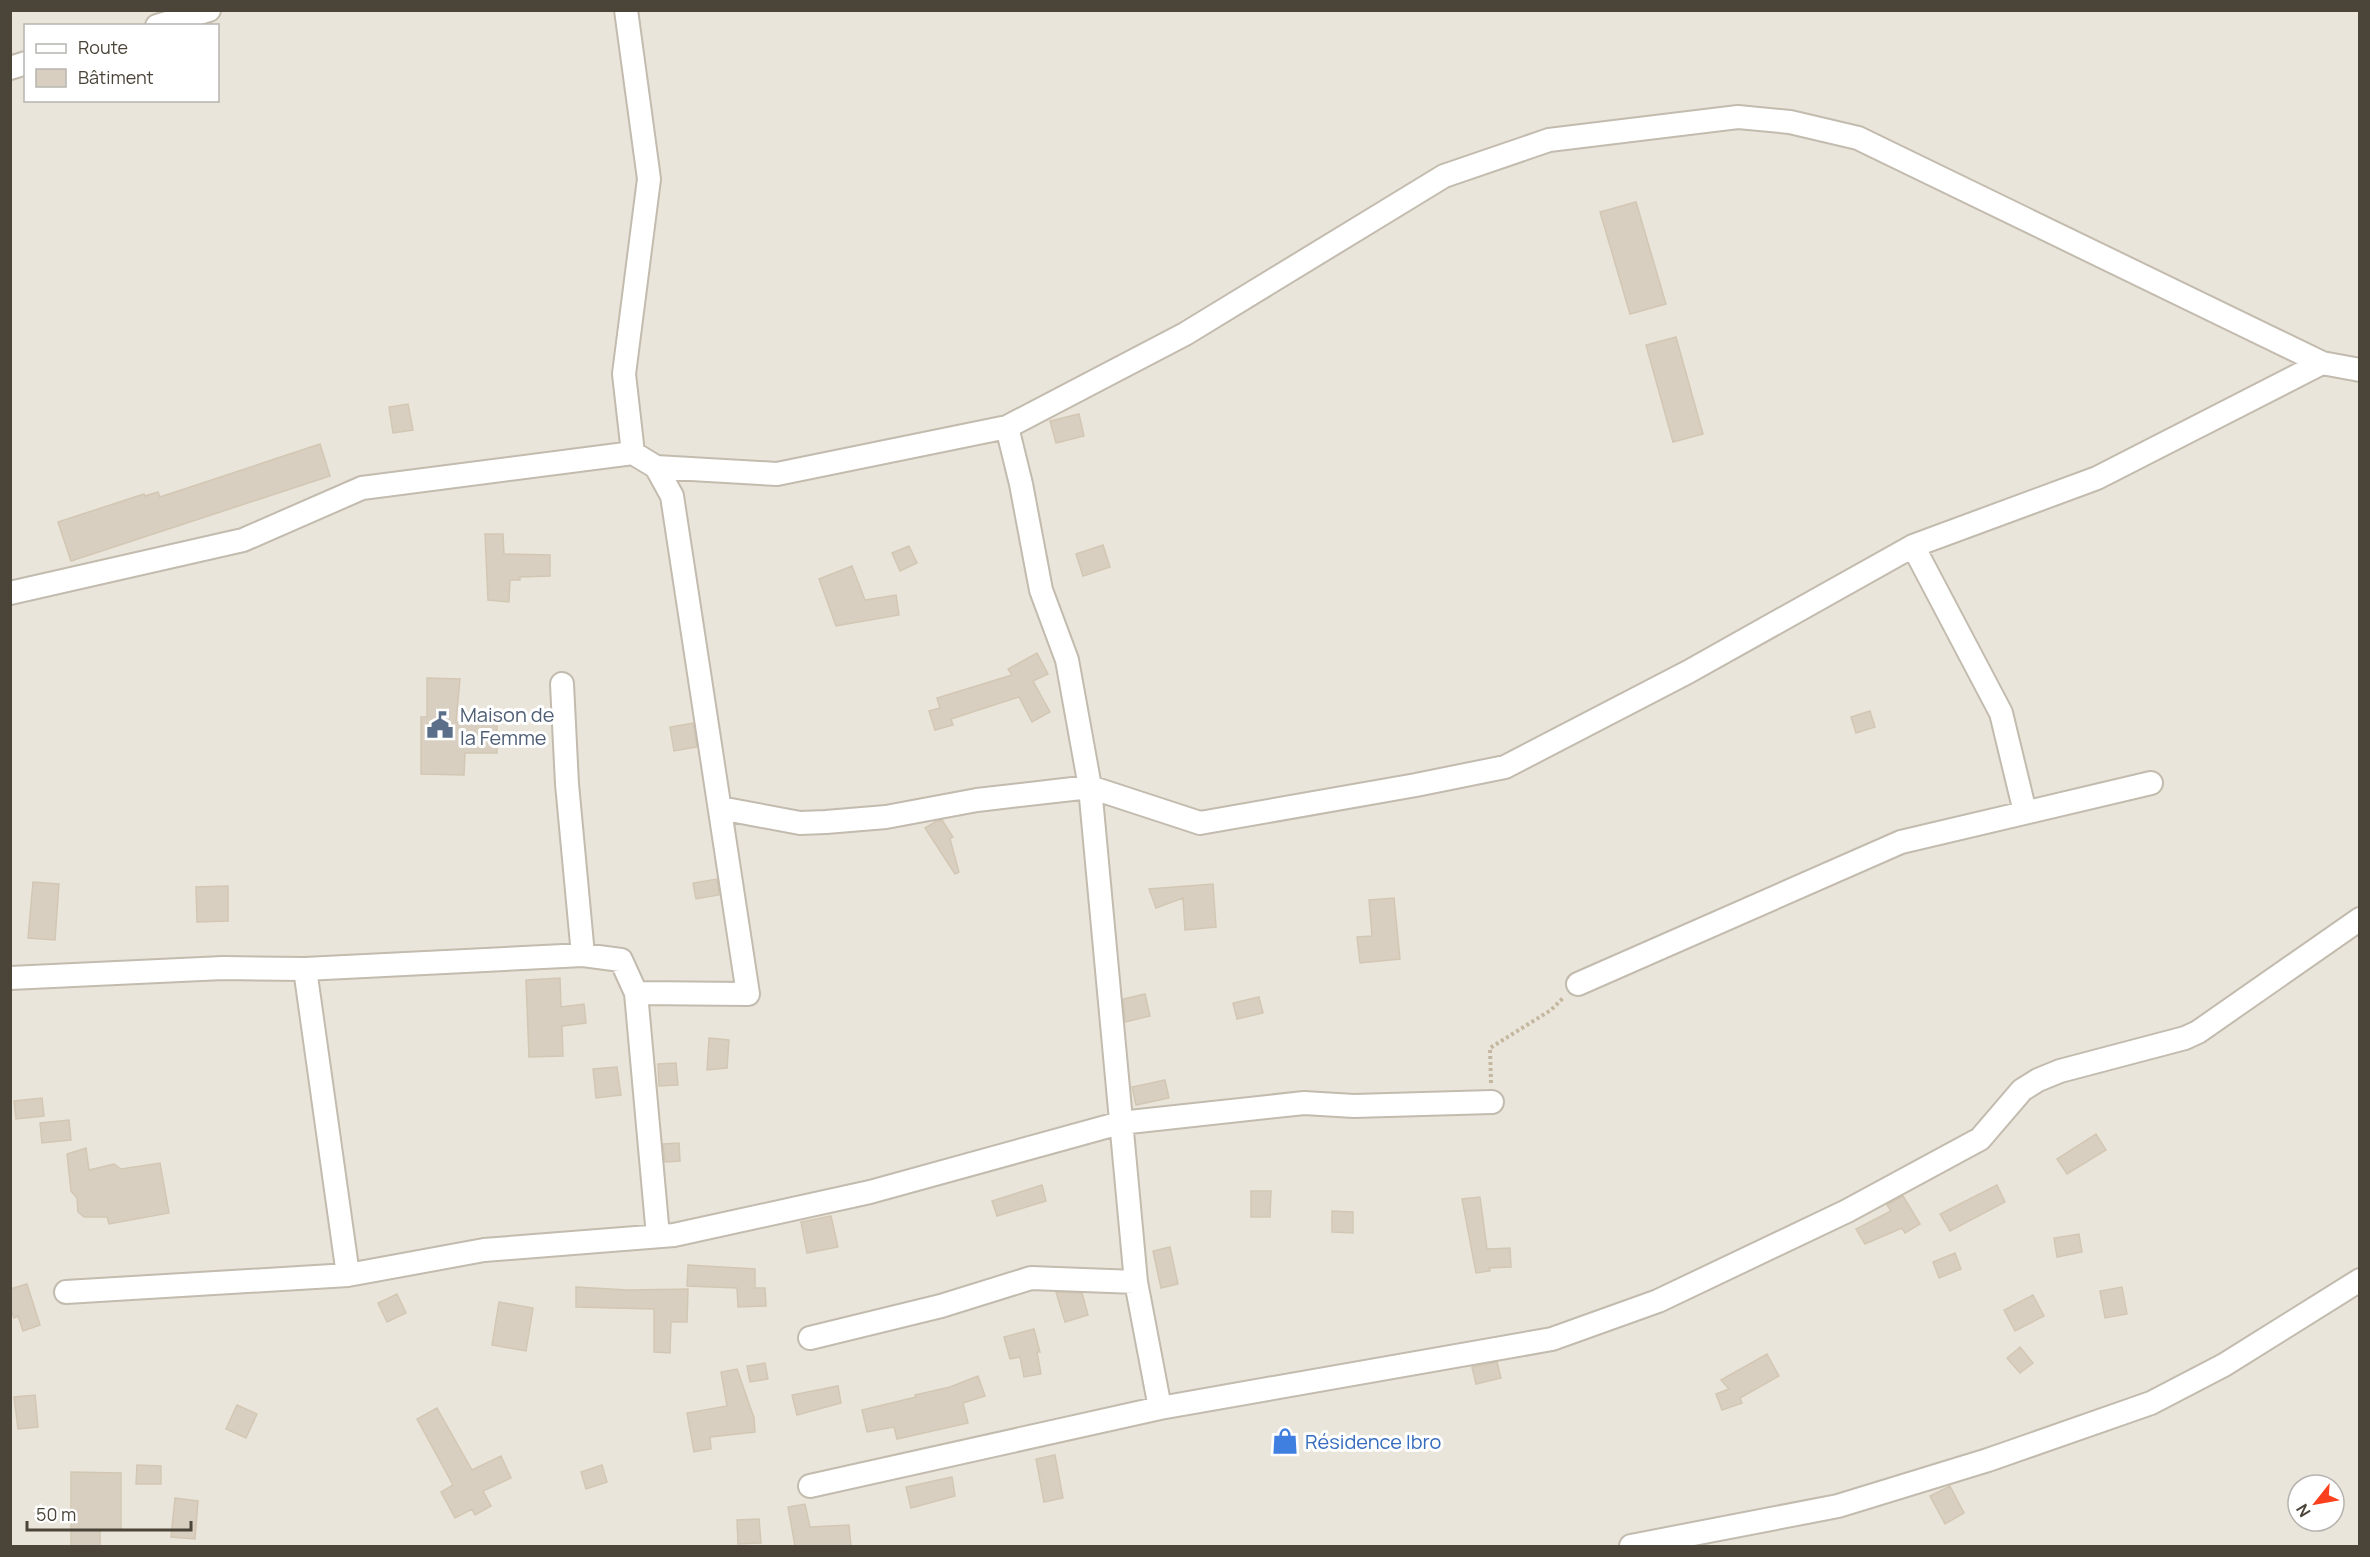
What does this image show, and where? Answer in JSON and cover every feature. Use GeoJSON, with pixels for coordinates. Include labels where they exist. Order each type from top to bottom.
{"type":"FeatureCollection","features":[{"type":"Feature","properties":{"kind":"street"},"geometry":{"type":"LineString","coordinates":[[164,24],[209,10]]}},
{"type":"Feature","properties":{"kind":"street"},"geometry":{"type":"LineString","coordinates":[[626,10],[649,179],[624,374],[633,453]]}},
{"type":"Feature","properties":{"kind":"street"},"geometry":{"type":"LineString","coordinates":[[10,593],[243,540],[362,488],[633,453],[656,467],[777,474],[1007,427],[1185,334],[1444,176],[1549,140],[1738,117],[1790,122],[1858,138],[2322,363],[2360,370]]}},
{"type":"Feature","properties":{"kind":"street"},"geometry":{"type":"LineString","coordinates":[[720,808],[800,823],[826,822],[886,817],[977,800],[1090,787],[1200,823],[1416,785],[1505,766],[1688,672],[1913,546],[2097,478],[2322,363]]}},
{"type":"Feature","properties":{"kind":"street"},"geometry":{"type":"LineString","coordinates":[[1007,427],[1021,484],[1041,590],[1067,660],[1090,787],[1136,1281],[1160,1408]]}},
{"type":"Feature","properties":{"kind":"street"},"geometry":{"type":"LineString","coordinates":[[636,993],[748,994],[672,496],[656,467]]}},
{"type":"Feature","properties":{"kind":"street"},"geometry":{"type":"LineString","coordinates":[[1913,546],[2001,712],[2025,812]]}},
{"type":"Feature","properties":{"kind":"street"},"geometry":{"type":"LineString","coordinates":[[562,684],[567,784],[583,955]]}},
{"type":"Feature","properties":{"kind":"street"},"geometry":{"type":"LineString","coordinates":[[1578,984],[1901,842],[2151,783]]}},
{"type":"Feature","properties":{"kind":"street"},"geometry":{"type":"LineString","coordinates":[[810,1486],[1160,1408],[1552,1339],[1658,1301],[1847,1211],[1980,1139],[2022,1090],[2038,1080],[2060,1071],[2185,1038],[2199,1032],[2360,919]]}},
{"type":"Feature","properties":{"kind":"street"},"geometry":{"type":"LineString","coordinates":[[10,978],[223,968],[305,969],[583,955],[621,960],[636,993],[658,1236]]}},
{"type":"Feature","properties":{"kind":"street"},"geometry":{"type":"LineString","coordinates":[[305,969],[348,1275]]}},
{"type":"Feature","properties":{"kind":"street"},"geometry":{"type":"LineString","coordinates":[[66,1292],[348,1275],[484,1250],[674,1234],[870,1192],[1120,1123],[1304,1103],[1354,1106],[1492,1101]]}},
{"type":"Feature","properties":{"kind":"street"},"geometry":{"type":"LineString","coordinates":[[810,1338],[941,1306],[1031,1278],[1136,1281]]}},
{"type":"Feature","properties":{"kind":"street"},"geometry":{"type":"LineString","coordinates":[[1640,1546],[1838,1506],[1988,1460],[2151,1403],[2224,1365],[2360,1280]]}},
{"type":"Feature","properties":{"kind":"path"},"geometry":{"type":"LineString","coordinates":[[1492,1101],[1490,1048],[1551,1010],[1578,984]]}},
{"type":"Feature","properties":{"kind":"shaded area"},"geometry":{"type":"Polygon","coordinates":[[[11,11],[2359,11],[2359,1546],[11,1546],[11,11]]]}},
{"type":"Feature","properties":{"kind":"building"},"geometry":{"type":"Polygon","coordinates":[[[1636,202],[1666,304],[1630,314],[1600,212],[1636,202]]]}},
{"type":"Feature","properties":{"kind":"building"},"geometry":{"type":"Polygon","coordinates":[[[1676,337],[1703,434],[1673,442],[1646,345],[1676,337]]]}},
{"type":"Feature","properties":{"kind":"building"},"geometry":{"type":"Polygon","coordinates":[[[408,404],[413,430],[393,433],[389,407],[408,404]]]}},
{"type":"Feature","properties":{"kind":"building"},"geometry":{"type":"Polygon","coordinates":[[[1079,414],[1084,436],[1056,443],[1050,421],[1079,414]]]}},
{"type":"Feature","properties":{"kind":"building"},"geometry":{"type":"Polygon","coordinates":[[[320,444],[330,476],[71,561],[58,522],[144,494],[145,496],[158,492],[160,497],[320,444]]]}},
{"type":"Feature","properties":{"kind":"building"},"geometry":{"type":"Polygon","coordinates":[[[485,534],[503,534],[504,554],[550,555],[550,576],[520,577],[520,580],[510,580],[509,602],[488,600],[485,534]]]}},
{"type":"Feature","properties":{"kind":"building"},"geometry":{"type":"Polygon","coordinates":[[[1103,545],[1110,567],[1083,576],[1076,554],[1103,545]]]}},
{"type":"Feature","properties":{"kind":"building"},"geometry":{"type":"Polygon","coordinates":[[[909,546],[917,563],[900,571],[892,553],[909,546]]]}},
{"type":"Feature","properties":{"kind":"building"},"geometry":{"type":"Polygon","coordinates":[[[852,566],[865,600],[896,595],[899,615],[836,626],[819,579],[852,566]]]}},
{"type":"Feature","properties":{"kind":"building"},"geometry":{"type":"Polygon","coordinates":[[[1037,653],[1048,674],[1033,681],[1050,712],[1032,722],[1019,697],[951,719],[953,725],[935,730],[929,711],[940,708],[937,698],[1012,675],[1008,669],[1037,653]]]}},
{"type":"Feature","properties":{"kind":"building"},"geometry":{"type":"Polygon","coordinates":[[[427,678],[460,679],[456,722],[497,723],[497,753],[465,753],[464,775],[421,774],[421,717],[427,717],[427,678]]]}},
{"type":"Feature","properties":{"kind":"building"},"geometry":{"type":"Polygon","coordinates":[[[1870,711],[1875,727],[1856,733],[1851,717],[1870,711]]]}},
{"type":"Feature","properties":{"kind":"building"},"geometry":{"type":"Polygon","coordinates":[[[693,723],[697,747],[674,751],[670,727],[693,723]]]}},
{"type":"Feature","properties":{"kind":"building"},"geometry":{"type":"Polygon","coordinates":[[[942,820],[953,837],[950,839],[959,872],[955,874],[925,828],[942,820]]]}},
{"type":"Feature","properties":{"kind":"building"},"geometry":{"type":"Polygon","coordinates":[[[717,879],[719,895],[696,899],[693,883],[717,879]]]}},
{"type":"Feature","properties":{"kind":"building"},"geometry":{"type":"Polygon","coordinates":[[[33,882],[59,884],[55,940],[28,938],[33,882]]]}},
{"type":"Feature","properties":{"kind":"building"},"geometry":{"type":"Polygon","coordinates":[[[1213,884],[1216,927],[1185,930],[1183,898],[1156,908],[1149,889],[1213,884]]]}},
{"type":"Feature","properties":{"kind":"building"},"geometry":{"type":"Polygon","coordinates":[[[228,886],[228,921],[197,922],[196,887],[228,886]]]}},
{"type":"Feature","properties":{"kind":"building"},"geometry":{"type":"Polygon","coordinates":[[[1394,898],[1400,959],[1360,963],[1357,937],[1372,936],[1369,900],[1394,898]]]}},
{"type":"Feature","properties":{"kind":"building"},"geometry":{"type":"Polygon","coordinates":[[[560,978],[561,1007],[584,1004],[586,1023],[562,1026],[563,1056],[529,1057],[526,980],[560,978]]]}},
{"type":"Feature","properties":{"kind":"building"},"geometry":{"type":"Polygon","coordinates":[[[1145,994],[1150,1016],[1125,1022],[1123,999],[1145,994]]]}},
{"type":"Feature","properties":{"kind":"building"},"geometry":{"type":"Polygon","coordinates":[[[1259,997],[1263,1013],[1237,1019],[1233,1003],[1259,997]]]}},
{"type":"Feature","properties":{"kind":"building"},"geometry":{"type":"Polygon","coordinates":[[[709,1038],[729,1040],[727,1068],[707,1070],[709,1038]]]}},
{"type":"Feature","properties":{"kind":"building"},"geometry":{"type":"Polygon","coordinates":[[[676,1063],[678,1085],[659,1086],[658,1064],[676,1063]]]}},
{"type":"Feature","properties":{"kind":"building"},"geometry":{"type":"Polygon","coordinates":[[[617,1067],[621,1095],[596,1098],[593,1069],[617,1067]]]}},
{"type":"Feature","properties":{"kind":"building"},"geometry":{"type":"Polygon","coordinates":[[[1165,1080],[1169,1098],[1136,1105],[1132,1087],[1165,1080]]]}},
{"type":"Feature","properties":{"kind":"building"},"geometry":{"type":"Polygon","coordinates":[[[42,1098],[44,1116],[16,1119],[14,1101],[42,1098]]]}},
{"type":"Feature","properties":{"kind":"building"},"geometry":{"type":"Polygon","coordinates":[[[69,1120],[71,1140],[42,1143],[40,1123],[69,1120]]]}},
{"type":"Feature","properties":{"kind":"building"},"geometry":{"type":"Polygon","coordinates":[[[2096,1134],[2106,1150],[2067,1174],[2057,1159],[2096,1134]]]}},
{"type":"Feature","properties":{"kind":"building"},"geometry":{"type":"Polygon","coordinates":[[[679,1143],[680,1161],[665,1162],[663,1144],[679,1143]]]}},
{"type":"Feature","properties":{"kind":"building"},"geometry":{"type":"Polygon","coordinates":[[[86,1148],[89,1170],[114,1164],[121,1169],[160,1163],[169,1213],[109,1224],[107,1217],[84,1217],[78,1212],[77,1198],[71,1191],[67,1154],[86,1148]]]}},
{"type":"Feature","properties":{"kind":"building"},"geometry":{"type":"Polygon","coordinates":[[[1042,1185],[1046,1201],[997,1216],[992,1201],[1042,1185]]]}},
{"type":"Feature","properties":{"kind":"building"},"geometry":{"type":"Polygon","coordinates":[[[1997,1185],[2005,1202],[1950,1231],[1940,1214],[1997,1185]]]}},
{"type":"Feature","properties":{"kind":"building"},"geometry":{"type":"Polygon","coordinates":[[[1251,1191],[1271,1191],[1270,1217],[1251,1217],[1251,1191]]]}},
{"type":"Feature","properties":{"kind":"building"},"geometry":{"type":"Polygon","coordinates":[[[1903,1196],[1920,1224],[1905,1233],[1902,1228],[1865,1244],[1856,1229],[1891,1211],[1887,1205],[1903,1196]]]}},
{"type":"Feature","properties":{"kind":"building"},"geometry":{"type":"Polygon","coordinates":[[[1480,1197],[1487,1249],[1510,1248],[1511,1267],[1489,1268],[1490,1271],[1476,1273],[1462,1199],[1480,1197]]]}},
{"type":"Feature","properties":{"kind":"building"},"geometry":{"type":"Polygon","coordinates":[[[1332,1211],[1353,1212],[1353,1233],[1332,1232],[1332,1211]]]}},
{"type":"Feature","properties":{"kind":"building"},"geometry":{"type":"Polygon","coordinates":[[[831,1216],[838,1247],[807,1253],[801,1222],[831,1216]]]}},
{"type":"Feature","properties":{"kind":"building"},"geometry":{"type":"Polygon","coordinates":[[[2079,1234],[2082,1252],[2057,1257],[2054,1238],[2079,1234]]]}},
{"type":"Feature","properties":{"kind":"building"},"geometry":{"type":"Polygon","coordinates":[[[1170,1247],[1178,1284],[1161,1288],[1153,1251],[1170,1247]]]}},
{"type":"Feature","properties":{"kind":"building"},"geometry":{"type":"Polygon","coordinates":[[[1955,1253],[1961,1269],[1939,1278],[1933,1262],[1955,1253]]]}},
{"type":"Feature","properties":{"kind":"building"},"geometry":{"type":"Polygon","coordinates":[[[688,1265],[755,1269],[755,1288],[765,1288],[766,1306],[738,1307],[737,1288],[687,1286],[688,1265]]]}},
{"type":"Feature","properties":{"kind":"building"},"geometry":{"type":"Polygon","coordinates":[[[27,1284],[40,1325],[23,1331],[18,1316],[14,1318],[10,1307],[10,1289],[27,1284]]]}},
{"type":"Feature","properties":{"kind":"building"},"geometry":{"type":"Polygon","coordinates":[[[576,1287],[628,1290],[688,1289],[687,1322],[671,1322],[670,1353],[654,1352],[654,1309],[576,1307],[576,1287]]]}},
{"type":"Feature","properties":{"kind":"building"},"geometry":{"type":"Polygon","coordinates":[[[2122,1287],[2127,1314],[2105,1318],[2100,1291],[2122,1287]]]}},
{"type":"Feature","properties":{"kind":"building"},"geometry":{"type":"Polygon","coordinates":[[[1056,1292],[1082,1293],[1088,1315],[1065,1322],[1056,1292]]]}},
{"type":"Feature","properties":{"kind":"building"},"geometry":{"type":"Polygon","coordinates":[[[397,1294],[406,1313],[387,1322],[378,1303],[397,1294]]]}},
{"type":"Feature","properties":{"kind":"building"},"geometry":{"type":"Polygon","coordinates":[[[2033,1295],[2044,1316],[2015,1331],[2004,1310],[2033,1295]]]}},
{"type":"Feature","properties":{"kind":"building"},"geometry":{"type":"Polygon","coordinates":[[[499,1302],[533,1308],[526,1351],[492,1345],[499,1302]]]}},
{"type":"Feature","properties":{"kind":"building"},"geometry":{"type":"Polygon","coordinates":[[[1034,1329],[1040,1352],[1037,1352],[1041,1374],[1024,1377],[1020,1357],[1010,1359],[1004,1337],[1034,1329]]]}},
{"type":"Feature","properties":{"kind":"building"},"geometry":{"type":"Polygon","coordinates":[[[2020,1347],[2033,1363],[2020,1373],[2007,1358],[2020,1347]]]}},
{"type":"Feature","properties":{"kind":"building"},"geometry":{"type":"Polygon","coordinates":[[[1767,1354],[1779,1376],[1740,1398],[1742,1403],[1722,1410],[1716,1394],[1729,1389],[1721,1380],[1767,1354]]]}},
{"type":"Feature","properties":{"kind":"building"},"geometry":{"type":"Polygon","coordinates":[[[1497,1362],[1501,1378],[1476,1384],[1472,1367],[1497,1362]]]}},
{"type":"Feature","properties":{"kind":"building"},"geometry":{"type":"Polygon","coordinates":[[[765,1363],[768,1379],[750,1382],[747,1366],[765,1363]]]}},
{"type":"Feature","properties":{"kind":"building"},"geometry":{"type":"Polygon","coordinates":[[[737,1369],[754,1418],[755,1432],[710,1437],[711,1449],[694,1452],[687,1413],[727,1406],[721,1372],[737,1369]]]}},
{"type":"Feature","properties":{"kind":"building"},"geometry":{"type":"Polygon","coordinates":[[[978,1376],[985,1396],[963,1403],[968,1423],[897,1439],[894,1427],[867,1432],[862,1410],[916,1397],[915,1395],[950,1387],[978,1376]]]}},
{"type":"Feature","properties":{"kind":"building"},"geometry":{"type":"Polygon","coordinates":[[[838,1386],[841,1403],[797,1415],[792,1395],[838,1386]]]}},
{"type":"Feature","properties":{"kind":"building"},"geometry":{"type":"Polygon","coordinates":[[[35,1395],[38,1427],[18,1429],[14,1397],[35,1395]]]}},
{"type":"Feature","properties":{"kind":"building"},"geometry":{"type":"Polygon","coordinates":[[[237,1405],[257,1414],[246,1438],[226,1429],[237,1405]]]}},
{"type":"Feature","properties":{"kind":"building"},"geometry":{"type":"Polygon","coordinates":[[[437,1408],[472,1470],[501,1456],[511,1478],[483,1491],[491,1506],[475,1515],[472,1509],[455,1518],[441,1492],[453,1485],[417,1419],[437,1408]]]}},
{"type":"Feature","properties":{"kind":"building"},"geometry":{"type":"Polygon","coordinates":[[[1055,1455],[1063,1498],[1044,1502],[1036,1459],[1055,1455]]]}},
{"type":"Feature","properties":{"kind":"building"},"geometry":{"type":"Polygon","coordinates":[[[137,1465],[161,1466],[161,1484],[136,1484],[137,1465]]]}},
{"type":"Feature","properties":{"kind":"building"},"geometry":{"type":"Polygon","coordinates":[[[602,1465],[607,1482],[586,1489],[581,1472],[602,1465]]]}},
{"type":"Feature","properties":{"kind":"building"},"geometry":{"type":"Polygon","coordinates":[[[71,1472],[121,1473],[121,1530],[100,1530],[100,1546],[71,1546],[71,1472]]]}},
{"type":"Feature","properties":{"kind":"building"},"geometry":{"type":"Polygon","coordinates":[[[952,1477],[955,1496],[911,1508],[906,1487],[952,1477]]]}},
{"type":"Feature","properties":{"kind":"building"},"geometry":{"type":"Polygon","coordinates":[[[1950,1486],[1964,1513],[1945,1524],[1930,1496],[1950,1486]]]}},
{"type":"Feature","properties":{"kind":"building"},"geometry":{"type":"Polygon","coordinates":[[[175,1498],[198,1501],[195,1539],[171,1537],[175,1498]]]}},
{"type":"Feature","properties":{"kind":"building"},"geometry":{"type":"Polygon","coordinates":[[[805,1504],[810,1527],[849,1525],[851,1546],[795,1546],[788,1507],[805,1504]]]}},
{"type":"Feature","properties":{"kind":"building"},"geometry":{"type":"Polygon","coordinates":[[[759,1519],[761,1543],[738,1544],[737,1520],[759,1519]]]}},
{"type":"Feature","properties":{"kind":"place","name":"Maison de la Femme"},"geometry":{"type":"Point","coordinates":[440,725]}},
{"type":"Feature","properties":{"kind":"place","name":"Résidence Ibro"},"geometry":{"type":"Point","coordinates":[1285,1441]}}]}
